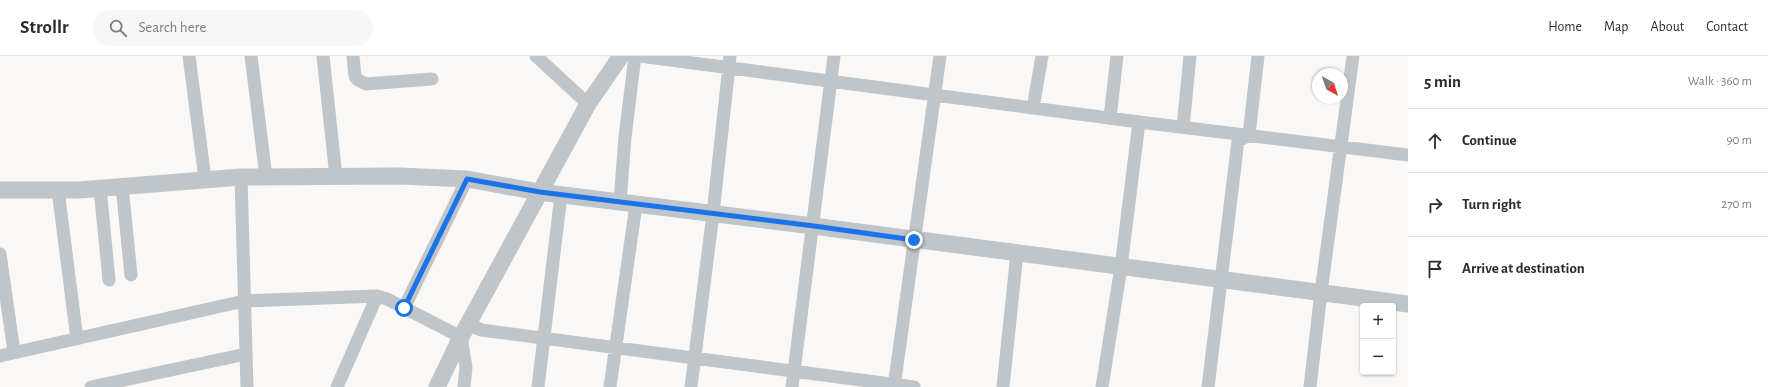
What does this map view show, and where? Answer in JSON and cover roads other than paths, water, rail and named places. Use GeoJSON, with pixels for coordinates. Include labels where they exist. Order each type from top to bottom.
{"type":"FeatureCollection","features":[{"type":"Feature","properties":{"kind":"street"},"geometry":{"type":"LineString","coordinates":[[189,56],[205,179]]}},
{"type":"Feature","properties":{"kind":"street"},"geometry":{"type":"LineString","coordinates":[[251,56],[266,177]]}},
{"type":"Feature","properties":{"kind":"street"},"geometry":{"type":"LineString","coordinates":[[324,56],[336,176]]}},
{"type":"Feature","properties":{"kind":"street"},"geometry":{"type":"LineString","coordinates":[[353,56],[355,76],[362,82],[381,84],[432,79]]}},
{"type":"Feature","properties":{"kind":"street"},"geometry":{"type":"LineString","coordinates":[[536,56],[588,104]]}},
{"type":"Feature","properties":{"kind":"street"},"geometry":{"type":"LineString","coordinates":[[437,387],[464,331],[588,104],[621,56]]}},
{"type":"Feature","properties":{"kind":"street"},"geometry":{"type":"LineString","coordinates":[[610,387],[616,348],[628,203],[625,137],[635,56]]}},
{"type":"Feature","properties":{"kind":"street"},"geometry":{"type":"LineString","coordinates":[[640,56],[729,62],[830,81],[1139,122],[1408,155]]}},
{"type":"Feature","properties":{"kind":"street"},"geometry":{"type":"LineString","coordinates":[[792,387],[814,226],[834,56]]}},
{"type":"Feature","properties":{"kind":"street"},"geometry":{"type":"LineString","coordinates":[[894,386],[936,95],[940,56]]}},
{"type":"Feature","properties":{"kind":"street"},"geometry":{"type":"LineString","coordinates":[[1033,108],[1042,56]]}},
{"type":"Feature","properties":{"kind":"street"},"geometry":{"type":"LineString","coordinates":[[1110,118],[1117,56]]}},
{"type":"Feature","properties":{"kind":"street"},"geometry":{"type":"LineString","coordinates":[[1183,127],[1190,56]]}},
{"type":"Feature","properties":{"kind":"street"},"geometry":{"type":"LineString","coordinates":[[1249,136],[1258,56]]}},
{"type":"Feature","properties":{"kind":"street"},"geometry":{"type":"LineString","coordinates":[[1310,387],[1320,292],[1353,56]]}},
{"type":"Feature","properties":{"kind":"street"},"geometry":{"type":"LineString","coordinates":[[691,387],[713,214],[729,62]]}},
{"type":"Feature","properties":{"kind":"street"},"geometry":{"type":"LineString","coordinates":[[1102,387],[1121,267],[1139,122]]}},
{"type":"Feature","properties":{"kind":"street"},"geometry":{"type":"LineString","coordinates":[[1208,387],[1238,142],[1249,136]]}},
{"type":"Feature","properties":{"kind":"street"},"geometry":{"type":"LineString","coordinates":[[0,190],[100,188],[241,177],[398,176],[467,179],[561,195],[814,226],[1408,304]]}},
{"type":"Feature","properties":{"kind":"street"},"geometry":{"type":"LineString","coordinates":[[241,177],[247,387]]}},
{"type":"Feature","properties":{"kind":"street"},"geometry":{"type":"LineString","coordinates":[[404,308],[467,179]]}},
{"type":"Feature","properties":{"kind":"street"},"geometry":{"type":"LineString","coordinates":[[122,186],[131,275]]}},
{"type":"Feature","properties":{"kind":"street"},"geometry":{"type":"LineString","coordinates":[[100,188],[109,280]]}},
{"type":"Feature","properties":{"kind":"street"},"geometry":{"type":"LineString","coordinates":[[58,190],[77,339]]}},
{"type":"Feature","properties":{"kind":"street"},"geometry":{"type":"LineString","coordinates":[[538,387],[545,339],[561,195]]}},
{"type":"Feature","properties":{"kind":"street"},"geometry":{"type":"LineString","coordinates":[[1003,387],[1017,253]]}},
{"type":"Feature","properties":{"kind":"street"},"geometry":{"type":"LineString","coordinates":[[0,254],[14,352]]}},
{"type":"Feature","properties":{"kind":"street"},"geometry":{"type":"LineString","coordinates":[[337,387],[377,296]]}},
{"type":"Feature","properties":{"kind":"street"},"geometry":{"type":"LineString","coordinates":[[0,356],[244,301],[377,296],[464,331],[481,330],[794,371],[894,386],[914,387]]}},
{"type":"Feature","properties":{"kind":"street"},"geometry":{"type":"LineString","coordinates":[[464,331],[466,367],[464,387]]}},
{"type":"Feature","properties":{"kind":"street"},"geometry":{"type":"LineString","coordinates":[[91,387],[246,354]]}}]}
